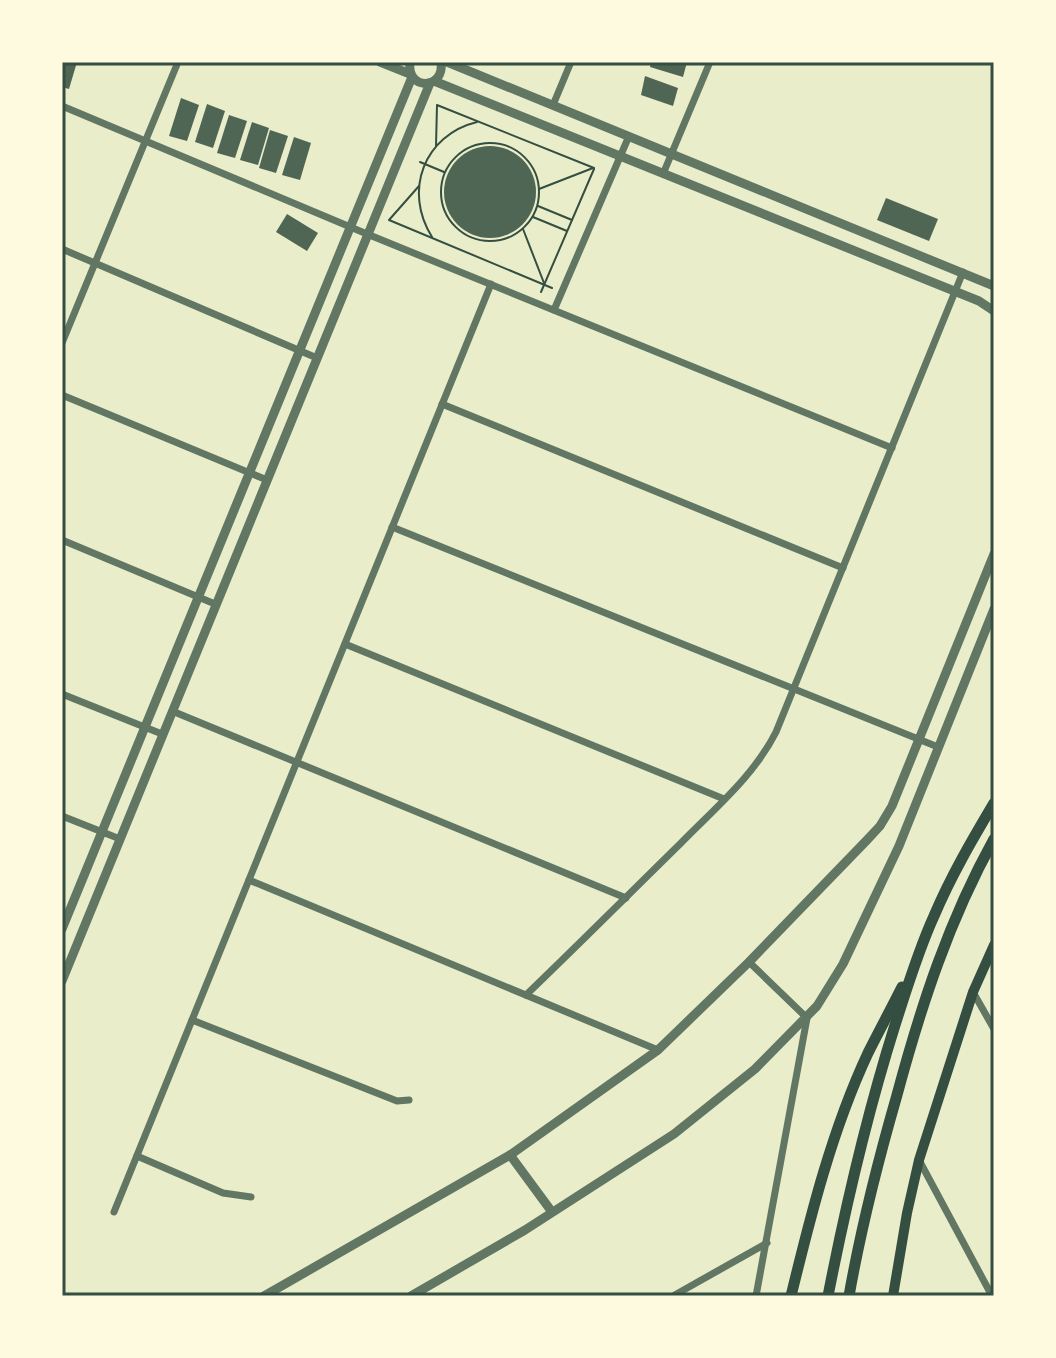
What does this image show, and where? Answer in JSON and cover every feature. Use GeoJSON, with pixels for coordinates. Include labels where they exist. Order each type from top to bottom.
{"type":"FeatureCollection","features":[{"type":"Feature","properties":{"kind":"highway"},"geometry":{"type":"LineString","coordinates":[[828,1296],[858,1157],[886,1054],[917,958],[960,861],[994,803]]}},
{"type":"Feature","properties":{"kind":"highway"},"geometry":{"type":"LineString","coordinates":[[849,1296],[877,1164],[930,982],[970,885],[994,839]]}},
{"type":"Feature","properties":{"kind":"highway"},"geometry":{"type":"LineString","coordinates":[[791,1296],[813,1208],[837,1132],[867,1055],[917,958]]}},
{"type":"Feature","properties":{"kind":"main road"},"geometry":{"type":"LineString","coordinates":[[893,1296],[919,1160],[973,992],[994,945]]}},
{"type":"Feature","properties":{"kind":"street"},"geometry":{"type":"LineString","coordinates":[[62,343],[178,62]]}},
{"type":"Feature","properties":{"kind":"street"},"geometry":{"type":"LineString","coordinates":[[380,62],[420,83],[432,82],[620,156],[956,291],[994,311]]}},
{"type":"Feature","properties":{"kind":"street"},"geometry":{"type":"LineString","coordinates":[[62,929],[411,76],[410,62]]}},
{"type":"Feature","properties":{"kind":"street"},"geometry":{"type":"LineString","coordinates":[[62,981],[367,234],[432,82],[440,74],[441,62]]}},
{"type":"Feature","properties":{"kind":"street"},"geometry":{"type":"LineString","coordinates":[[447,62],[994,286]]}},
{"type":"Feature","properties":{"kind":"street"},"geometry":{"type":"LineString","coordinates":[[553,105],[571,62]]}},
{"type":"Feature","properties":{"kind":"street"},"geometry":{"type":"LineString","coordinates":[[663,174],[710,62]]}},
{"type":"Feature","properties":{"kind":"street"},"geometry":{"type":"LineString","coordinates":[[62,106],[892,448]]}},
{"type":"Feature","properties":{"kind":"street"},"geometry":{"type":"LineString","coordinates":[[554,310],[629,136]]}},
{"type":"Feature","properties":{"kind":"street"},"geometry":{"type":"LineString","coordinates":[[62,249],[317,358]]}},
{"type":"Feature","properties":{"kind":"street"},"geometry":{"type":"LineString","coordinates":[[526,995],[724,799],[766,752],[963,272]]}},
{"type":"Feature","properties":{"kind":"street"},"geometry":{"type":"LineString","coordinates":[[114,1212],[491,284]]}},
{"type":"Feature","properties":{"kind":"street"},"geometry":{"type":"LineString","coordinates":[[62,395],[267,480]]}},
{"type":"Feature","properties":{"kind":"street"},"geometry":{"type":"LineString","coordinates":[[442,404],[843,568]]}},
{"type":"Feature","properties":{"kind":"street"},"geometry":{"type":"LineString","coordinates":[[392,527],[938,747]]}},
{"type":"Feature","properties":{"kind":"street"},"geometry":{"type":"LineString","coordinates":[[62,540],[215,604]]}},
{"type":"Feature","properties":{"kind":"street"},"geometry":{"type":"LineString","coordinates":[[264,1296],[510,1155],[658,1050],[749,962],[880,826],[897,796],[994,554]]}},
{"type":"Feature","properties":{"kind":"street"},"geometry":{"type":"LineString","coordinates":[[411,1296],[525,1230],[674,1134],[755,1069],[807,1018],[843,964],[899,846],[994,609]]}},
{"type":"Feature","properties":{"kind":"street"},"geometry":{"type":"LineString","coordinates":[[345,644],[724,799]]}},
{"type":"Feature","properties":{"kind":"street"},"geometry":{"type":"LineString","coordinates":[[62,694],[162,734]]}},
{"type":"Feature","properties":{"kind":"street"},"geometry":{"type":"LineString","coordinates":[[172,711],[626,898]]}},
{"type":"Feature","properties":{"kind":"street"},"geometry":{"type":"LineString","coordinates":[[62,816],[120,839]]}},
{"type":"Feature","properties":{"kind":"street"},"geometry":{"type":"LineString","coordinates":[[249,880],[658,1050]]}},
{"type":"Feature","properties":{"kind":"street"},"geometry":{"type":"LineString","coordinates":[[749,962],[807,1018]]}},
{"type":"Feature","properties":{"kind":"street"},"geometry":{"type":"LineString","coordinates":[[973,992],[994,1029]]}},
{"type":"Feature","properties":{"kind":"street"},"geometry":{"type":"LineString","coordinates":[[756,1296],[807,1018]]}},
{"type":"Feature","properties":{"kind":"street"},"geometry":{"type":"LineString","coordinates":[[192,1020],[397,1101],[409,1100]]}},
{"type":"Feature","properties":{"kind":"street"},"geometry":{"type":"LineString","coordinates":[[510,1155],[552,1212]]}},
{"type":"Feature","properties":{"kind":"street"},"geometry":{"type":"LineString","coordinates":[[137,1156],[223,1193],[251,1197]]}},
{"type":"Feature","properties":{"kind":"street"},"geometry":{"type":"LineString","coordinates":[[919,1160],[992,1296]]}},
{"type":"Feature","properties":{"kind":"street"},"geometry":{"type":"LineString","coordinates":[[673,1296],[767,1243]]}},
{"type":"Feature","properties":{"kind":"path"},"geometry":{"type":"LineString","coordinates":[[436,146],[437,105],[594,168]]}},
{"type":"Feature","properties":{"kind":"path"},"geometry":{"type":"LineString","coordinates":[[433,238],[421,213],[419,186],[425,164],[436,146],[452,132],[480,121]]}},
{"type":"Feature","properties":{"kind":"path"},"geometry":{"type":"LineString","coordinates":[[487,143],[498,143],[526,159],[537,178],[539,189],[537,205],[522,228],[513,235],[492,240],[470,237],[461,231],[446,215],[442,205],[441,183],[450,163],[466,149],[487,143]]}},
{"type":"Feature","properties":{"kind":"path"},"geometry":{"type":"LineString","coordinates":[[420,162],[444,172]]}},
{"type":"Feature","properties":{"kind":"path"},"geometry":{"type":"LineString","coordinates":[[539,189],[594,168]]}},
{"type":"Feature","properties":{"kind":"path"},"geometry":{"type":"LineString","coordinates":[[536,303],[594,168]]}},
{"type":"Feature","properties":{"kind":"path"},"geometry":{"type":"LineString","coordinates":[[419,186],[389,220],[562,292]]}},
{"type":"Feature","properties":{"kind":"path"},"geometry":{"type":"LineString","coordinates":[[537,205],[572,220]]}},
{"type":"Feature","properties":{"kind":"path"},"geometry":{"type":"LineString","coordinates":[[532,216],[567,231]]}},
{"type":"Feature","properties":{"kind":"path"},"geometry":{"type":"LineString","coordinates":[[522,228],[544,284]]}},
{"type":"Feature","properties":{"kind":"building"},"geometry":{"type":"Polygon","coordinates":[[[62,62],[77,62],[69,89],[62,87],[62,62]]]}},
{"type":"Feature","properties":{"kind":"building"},"geometry":{"type":"Polygon","coordinates":[[[651,62],[687,62],[683,77],[650,67],[651,62]]]}},
{"type":"Feature","properties":{"kind":"building"},"geometry":{"type":"Polygon","coordinates":[[[645,76],[678,88],[673,106],[641,95],[645,76]]]}},
{"type":"Feature","properties":{"kind":"building"},"geometry":{"type":"Polygon","coordinates":[[[181,98],[199,105],[187,141],[169,136],[181,98]]]}},
{"type":"Feature","properties":{"kind":"building"},"geometry":{"type":"Polygon","coordinates":[[[207,104],[225,111],[213,148],[195,142],[207,104]]]}},
{"type":"Feature","properties":{"kind":"building"},"geometry":{"type":"Polygon","coordinates":[[[229,115],[247,121],[235,158],[217,153],[229,115]]]}},
{"type":"Feature","properties":{"kind":"building"},"geometry":{"type":"Polygon","coordinates":[[[252,122],[269,128],[258,165],[240,160],[252,122]]]}},
{"type":"Feature","properties":{"kind":"building"},"geometry":{"type":"Polygon","coordinates":[[[270,130],[288,136],[276,173],[259,168],[270,130]]]}},
{"type":"Feature","properties":{"kind":"building"},"geometry":{"type":"Polygon","coordinates":[[[294,137],[311,143],[300,180],[282,175],[294,137]]]}},
{"type":"Feature","properties":{"kind":"building"},"geometry":{"type":"Polygon","coordinates":[[[490,146],[508,150],[522,160],[532,174],[536,192],[532,210],[522,224],[508,234],[490,238],[472,234],[458,224],[448,210],[444,192],[448,174],[458,160],[472,150],[490,146]]]}},
{"type":"Feature","properties":{"kind":"building"},"geometry":{"type":"Polygon","coordinates":[[[886,198],[938,219],[929,241],[877,220],[886,198]]]}},
{"type":"Feature","properties":{"kind":"building"},"geometry":{"type":"Polygon","coordinates":[[[287,214],[318,233],[307,251],[276,232],[287,214]]]}}]}
